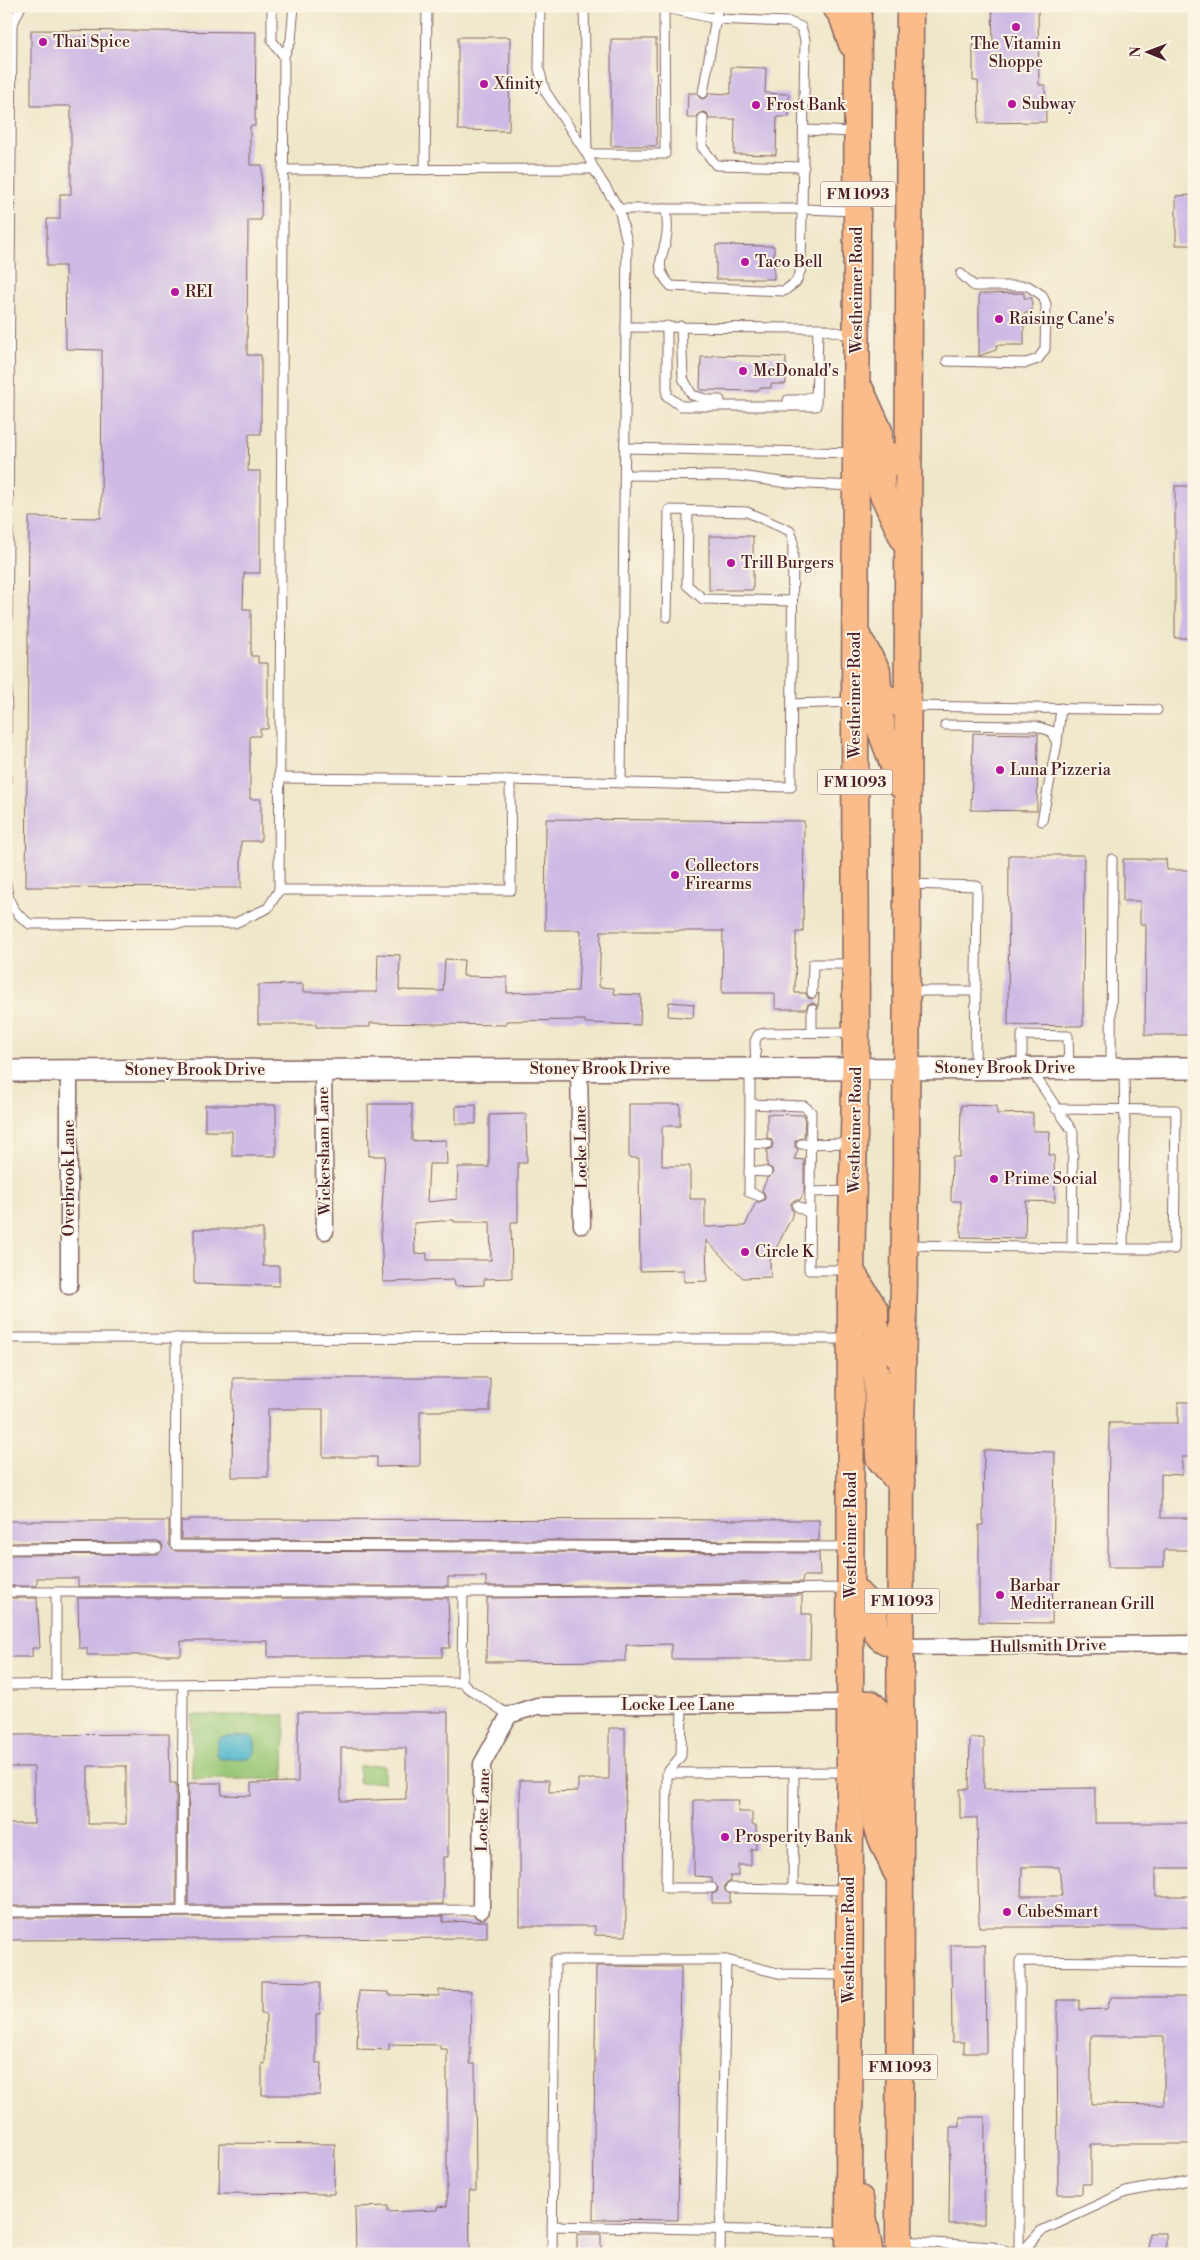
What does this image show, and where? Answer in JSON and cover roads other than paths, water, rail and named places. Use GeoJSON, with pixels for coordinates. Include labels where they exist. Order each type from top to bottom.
{"type":"FeatureCollection","features":[{"type":"Feature","properties":{"kind":"main road"},"geometry":{"type":"LineString","coordinates":[[835,6],[842,15],[858,61]]}},
{"type":"Feature","properties":{"kind":"main road","name":"Westheimer Road"},"geometry":{"type":"LineString","coordinates":[[849,2243],[848,1890],[852,1588],[851,1270],[856,1069],[855,633],[858,6]]}},
{"type":"Feature","properties":{"kind":"main road","name":"FM 1093"},"geometry":{"type":"LineString","coordinates":[[899,2247],[910,6]]}},
{"type":"Feature","properties":{"kind":"main road"},"geometry":{"type":"LineString","coordinates":[[857,381],[879,431],[879,446],[882,451],[908,468]]}},
{"type":"Feature","properties":{"kind":"main road"},"geometry":{"type":"LineString","coordinates":[[856,453],[870,458],[882,474],[882,492],[908,548]]}},
{"type":"Feature","properties":{"kind":"main road"},"geometry":{"type":"LineString","coordinates":[[855,633],[877,672],[880,694],[890,701],[907,706]]}},
{"type":"Feature","properties":{"kind":"main road"},"geometry":{"type":"LineString","coordinates":[[855,702],[871,708],[881,721],[881,731],[906,800]]}},
{"type":"Feature","properties":{"kind":"main road"},"geometry":{"type":"LineString","coordinates":[[851,1270],[875,1310],[875,1325],[881,1341],[902,1359]]}},
{"type":"Feature","properties":{"kind":"main road"},"geometry":{"type":"LineString","coordinates":[[852,1339],[874,1368],[877,1377],[879,1458],[902,1485]]}},
{"type":"Feature","properties":{"kind":"main road"},"geometry":{"type":"LineString","coordinates":[[852,1588],[874,1610],[874,1630],[882,1641],[902,1647]]}},
{"type":"Feature","properties":{"kind":"main road"},"geometry":{"type":"LineString","coordinates":[[849,1703],[871,1704],[875,1708],[876,1826],[900,1881]]}},
{"type":"Feature","properties":{"kind":"main road"},"geometry":{"type":"LineString","coordinates":[[848,2137],[870,2254]]}},
{"type":"Feature","properties":{"kind":"street","name":"Stoney Brook Drive"},"geometry":{"type":"LineString","coordinates":[[6,1071],[1194,1068]]}},
{"type":"Feature","properties":{"kind":"street","name":"Locke Lane"},"geometry":{"type":"LineString","coordinates":[[579,1069],[582,1225]]}},
{"type":"Feature","properties":{"kind":"street","name":"Wickersham Lane"},"geometry":{"type":"LineString","coordinates":[[323,1070],[325,1231]]}},
{"type":"Feature","properties":{"kind":"street","name":"Overbrook Lane"},"geometry":{"type":"LineString","coordinates":[[68,1071],[68,1286]]}},
{"type":"Feature","properties":{"kind":"street","name":"Hullsmith Drive"},"geometry":{"type":"LineString","coordinates":[[902,1647],[1194,1644]]}},
{"type":"Feature","properties":{"kind":"street","name":"Locke Lee Lane"},"geometry":{"type":"LineString","coordinates":[[509,1715],[538,1706],[849,1703]]}},
{"type":"Feature","properties":{"kind":"street","name":"Locke Lane"},"geometry":{"type":"LineString","coordinates":[[481,1910],[482,1764],[509,1715]]}},
{"type":"Feature","properties":{"kind":"lane"},"geometry":{"type":"LineString","coordinates":[[6,783],[12,26],[21,6]]}},
{"type":"Feature","properties":{"kind":"lane"},"geometry":{"type":"LineString","coordinates":[[272,6],[272,41],[284,56]]}},
{"type":"Feature","properties":{"kind":"lane"},"geometry":{"type":"LineString","coordinates":[[6,882],[8,899],[19,916],[30,924],[235,923],[268,908],[279,890],[284,56],[291,40],[294,6]]}},
{"type":"Feature","properties":{"kind":"lane"},"geometry":{"type":"LineString","coordinates":[[425,170],[427,6]]}},
{"type":"Feature","properties":{"kind":"lane"},"geometry":{"type":"LineString","coordinates":[[540,6],[539,70],[545,91],[587,154],[594,170],[619,209],[627,242],[622,782]]}},
{"type":"Feature","properties":{"kind":"lane"},"geometry":{"type":"LineString","coordinates":[[584,6],[587,154]]}},
{"type":"Feature","properties":{"kind":"lane"},"geometry":{"type":"LineString","coordinates":[[703,93],[718,6]]}},
{"type":"Feature","properties":{"kind":"lane"},"geometry":{"type":"LineString","coordinates":[[587,154],[665,154],[661,7],[716,19],[789,22],[801,27],[805,40],[804,209],[801,269],[796,282],[784,291],[671,286],[662,277],[660,256],[667,235],[666,209]]}},
{"type":"Feature","properties":{"kind":"lane"},"geometry":{"type":"LineString","coordinates":[[702,118],[702,147],[716,165],[804,166]]}},
{"type":"Feature","properties":{"kind":"lane"},"geometry":{"type":"LineString","coordinates":[[804,130],[858,132]]}},
{"type":"Feature","properties":{"kind":"lane"},"geometry":{"type":"LineString","coordinates":[[283,170],[594,170]]}},
{"type":"Feature","properties":{"kind":"lane"},"geometry":{"type":"LineString","coordinates":[[619,209],[804,209],[858,211]]}},
{"type":"Feature","properties":{"kind":"lane"},"geometry":{"type":"LineString","coordinates":[[947,360],[1026,363],[1038,359],[1045,349],[1046,304],[1042,295],[1028,286],[974,286],[961,274]]}},
{"type":"Feature","properties":{"kind":"lane"},"geometry":{"type":"LineString","coordinates":[[666,326],[667,396],[681,406],[816,406],[818,328]]}},
{"type":"Feature","properties":{"kind":"lane"},"geometry":{"type":"LineString","coordinates":[[681,326],[683,378],[692,395],[709,400],[798,400],[816,396]]}},
{"type":"Feature","properties":{"kind":"lane"},"geometry":{"type":"LineString","coordinates":[[626,327],[818,328],[857,336]]}},
{"type":"Feature","properties":{"kind":"lane"},"geometry":{"type":"LineString","coordinates":[[625,448],[856,453]]}},
{"type":"Feature","properties":{"kind":"lane"},"geometry":{"type":"LineString","coordinates":[[625,475],[740,476],[788,483],[857,486]]}},
{"type":"Feature","properties":{"kind":"lane"},"geometry":{"type":"LineString","coordinates":[[280,778],[510,780],[791,787],[793,539],[790,531],[747,512],[669,510],[667,616]]}},
{"type":"Feature","properties":{"kind":"lane"},"geometry":{"type":"LineString","coordinates":[[688,511],[687,585],[692,590],[703,599],[792,601]]}},
{"type":"Feature","properties":{"kind":"lane"},"geometry":{"type":"LineString","coordinates":[[792,704],[855,702]]}},
{"type":"Feature","properties":{"kind":"lane"},"geometry":{"type":"LineString","coordinates":[[907,706],[1156,710]]}},
{"type":"Feature","properties":{"kind":"lane"},"geometry":{"type":"LineString","coordinates":[[1042,821],[1057,743],[1061,708]]}},
{"type":"Feature","properties":{"kind":"lane"},"geometry":{"type":"LineString","coordinates":[[945,725],[1035,726],[1051,731],[1057,743]]}},
{"type":"Feature","properties":{"kind":"lane"},"geometry":{"type":"LineString","coordinates":[[279,890],[510,890],[510,780]]}},
{"type":"Feature","properties":{"kind":"lane"},"geometry":{"type":"LineString","coordinates":[[1112,859],[1117,1068],[1124,1110],[1123,1249]]}},
{"type":"Feature","properties":{"kind":"lane"},"geometry":{"type":"LineString","coordinates":[[906,884],[977,886],[975,1068]]}},
{"type":"Feature","properties":{"kind":"lane"},"geometry":{"type":"LineString","coordinates":[[812,993],[813,964],[856,964]]}},
{"type":"Feature","properties":{"kind":"lane"},"geometry":{"type":"LineString","coordinates":[[905,991],[976,992]]}},
{"type":"Feature","properties":{"kind":"lane"},"geometry":{"type":"LineString","coordinates":[[812,1009],[812,1032]]}},
{"type":"Feature","properties":{"kind":"lane"},"geometry":{"type":"LineString","coordinates":[[759,1196],[748,1192],[750,1104],[755,1040],[758,1034],[856,1032]]}},
{"type":"Feature","properties":{"kind":"lane"},"geometry":{"type":"LineString","coordinates":[[1069,1068],[1068,1036],[1022,1035],[1025,1068],[1073,1132],[1072,1248]]}},
{"type":"Feature","properties":{"kind":"lane"},"geometry":{"type":"LineString","coordinates":[[750,1104],[804,1106],[811,1112],[811,1144],[808,1171],[810,1192],[809,1270],[851,1270]]}},
{"type":"Feature","properties":{"kind":"lane"},"geometry":{"type":"LineString","coordinates":[[904,1244],[1174,1249],[1176,1110],[1056,1110]]}},
{"type":"Feature","properties":{"kind":"lane"},"geometry":{"type":"LineString","coordinates":[[750,1143],[767,1144]]}},
{"type":"Feature","properties":{"kind":"lane"},"geometry":{"type":"LineString","coordinates":[[801,1144],[854,1143]]}},
{"type":"Feature","properties":{"kind":"lane"},"geometry":{"type":"LineString","coordinates":[[749,1171],[767,1172]]}},
{"type":"Feature","properties":{"kind":"lane"},"geometry":{"type":"LineString","coordinates":[[810,1192],[854,1191]]}},
{"type":"Feature","properties":{"kind":"lane"},"geometry":{"type":"LineString","coordinates":[[797,1206],[810,1213]]}},
{"type":"Feature","properties":{"kind":"lane"},"geometry":{"type":"LineString","coordinates":[[6,1338],[852,1339]]}},
{"type":"Feature","properties":{"kind":"lane"},"geometry":{"type":"LineString","coordinates":[[176,1338],[175,1545],[851,1547]]}},
{"type":"Feature","properties":{"kind":"lane"},"geometry":{"type":"LineString","coordinates":[[6,1548],[157,1548]]}},
{"type":"Feature","properties":{"kind":"lane"},"geometry":{"type":"LineString","coordinates":[[6,1592],[463,1593],[852,1588]]}},
{"type":"Feature","properties":{"kind":"lane"},"geometry":{"type":"LineString","coordinates":[[56,1592],[56,1685]]}},
{"type":"Feature","properties":{"kind":"lane"},"geometry":{"type":"LineString","coordinates":[[462,1682],[463,1593]]}},
{"type":"Feature","properties":{"kind":"lane"},"geometry":{"type":"LineString","coordinates":[[6,1686],[462,1682],[509,1715]]}},
{"type":"Feature","properties":{"kind":"lane"},"geometry":{"type":"LineString","coordinates":[[182,1910],[183,1684]]}},
{"type":"Feature","properties":{"kind":"lane"},"geometry":{"type":"LineString","coordinates":[[682,1705],[681,1756],[667,1773],[666,1888],[712,1888]]}},
{"type":"Feature","properties":{"kind":"lane"},"geometry":{"type":"LineString","coordinates":[[793,1889],[794,1772]]}},
{"type":"Feature","properties":{"kind":"lane"},"geometry":{"type":"LineString","coordinates":[[667,1773],[851,1772]]}},
{"type":"Feature","properties":{"kind":"lane"},"geometry":{"type":"LineString","coordinates":[[730,1888],[848,1890]]}},
{"type":"Feature","properties":{"kind":"lane"},"geometry":{"type":"LineString","coordinates":[[6,1912],[481,1910]]}},
{"type":"Feature","properties":{"kind":"lane"},"geometry":{"type":"LineString","coordinates":[[552,2254],[555,1960],[726,1960],[782,1974],[848,1975]]}},
{"type":"Feature","properties":{"kind":"lane"},"geometry":{"type":"LineString","coordinates":[[720,2254],[726,1960]]}},
{"type":"Feature","properties":{"kind":"lane"},"geometry":{"type":"LineString","coordinates":[[1019,2254],[1020,1962],[1194,1962]]}},
{"type":"Feature","properties":{"kind":"lane"},"geometry":{"type":"LineString","coordinates":[[1019,2254],[1041,2231],[1126,2192],[1194,2179]]}},
{"type":"Feature","properties":{"kind":"lane"},"geometry":{"type":"LineString","coordinates":[[552,2226],[720,2230],[849,2243]]}},
{"type":"Feature","properties":{"kind":"lane"},"geometry":{"type":"LineString","coordinates":[[899,2247],[993,2247],[1019,2254]]}},
{"type":"Feature","properties":{"kind":"lane"},"geometry":{"type":"LineString","coordinates":[[981,2254],[993,2247]]}},
{"type":"Feature","properties":{"kind":"water"},"geometry":{"type":"Polygon","coordinates":[[[251,1736],[255,1741],[255,1753],[250,1758],[220,1759],[216,1754],[217,1742],[221,1737],[251,1736]]]}},
{"type":"Feature","properties":{"kind":"place","name":"The Vitamin Shoppe"},"geometry":{"type":"Point","coordinates":[1016,27]}},
{"type":"Feature","properties":{"kind":"place","name":"Thai Spice"},"geometry":{"type":"Point","coordinates":[43,42]}},
{"type":"Feature","properties":{"kind":"place","name":"Xfinity"},"geometry":{"type":"Point","coordinates":[484,84]}},
{"type":"Feature","properties":{"kind":"place","name":"Subway"},"geometry":{"type":"Point","coordinates":[1012,104]}},
{"type":"Feature","properties":{"kind":"place","name":"Frost Bank"},"geometry":{"type":"Point","coordinates":[756,105]}},
{"type":"Feature","properties":{"kind":"place","name":"Taco Bell"},"geometry":{"type":"Point","coordinates":[745,262]}},
{"type":"Feature","properties":{"kind":"place","name":"REI"},"geometry":{"type":"Point","coordinates":[175,292]}},
{"type":"Feature","properties":{"kind":"place","name":"Raising Cane's"},"geometry":{"type":"Point","coordinates":[999,319]}},
{"type":"Feature","properties":{"kind":"place","name":"McDonald's"},"geometry":{"type":"Point","coordinates":[743,371]}},
{"type":"Feature","properties":{"kind":"place","name":"Trill Burgers"},"geometry":{"type":"Point","coordinates":[731,563]}},
{"type":"Feature","properties":{"kind":"place","name":"Luna Pizzeria"},"geometry":{"type":"Point","coordinates":[1000,770]}},
{"type":"Feature","properties":{"kind":"place","name":"Collectors Firearms"},"geometry":{"type":"Point","coordinates":[675,875]}},
{"type":"Feature","properties":{"kind":"place","name":"Prime Social"},"geometry":{"type":"Point","coordinates":[994,1179]}},
{"type":"Feature","properties":{"kind":"place","name":"Circle K"},"geometry":{"type":"Point","coordinates":[745,1252]}},
{"type":"Feature","properties":{"kind":"place","name":"Barbar Mediterranean Grill"},"geometry":{"type":"Point","coordinates":[1000,1595]}},
{"type":"Feature","properties":{"kind":"place","name":"Prosperity Bank"},"geometry":{"type":"Point","coordinates":[725,1837]}},
{"type":"Feature","properties":{"kind":"place","name":"CubeSmart"},"geometry":{"type":"Point","coordinates":[1007,1912]}}]}
